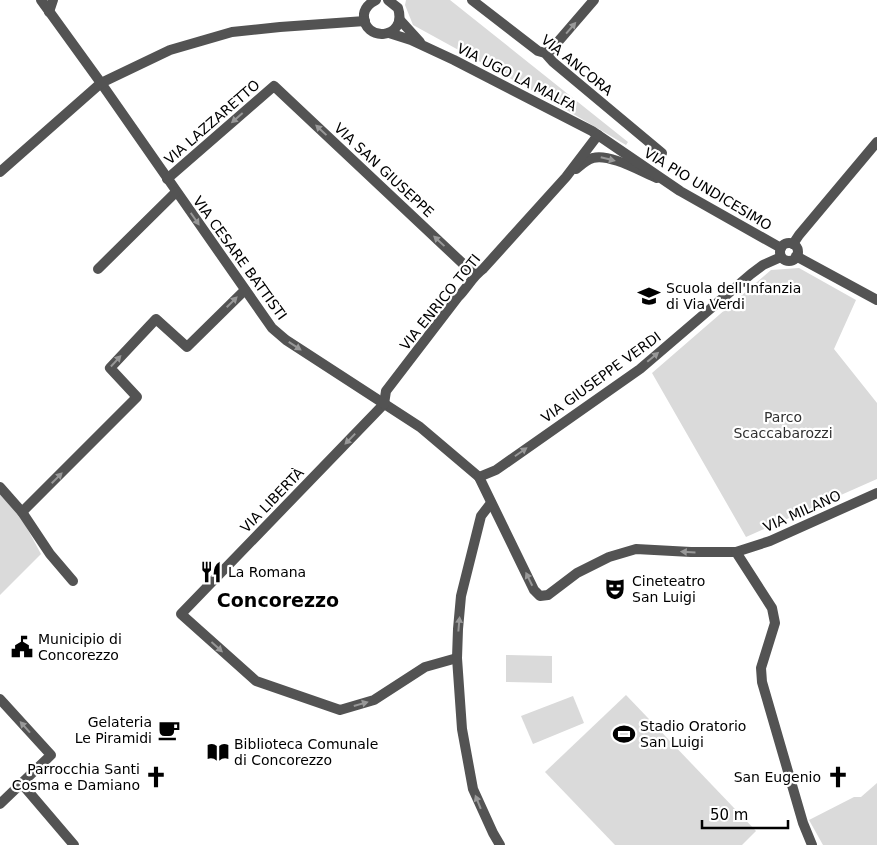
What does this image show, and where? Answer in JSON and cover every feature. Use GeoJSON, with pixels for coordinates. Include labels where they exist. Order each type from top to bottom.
{"type":"FeatureCollection","features":[{"type":"Feature","properties":{"kind":"street","name":"VIA CESARE BATTISTI"},"geometry":{"type":"LineString","coordinates":[[40,0],[101,83],[272,328],[286,340],[420,427],[479,477]]}},
{"type":"Feature","properties":{"kind":"street"},"geometry":{"type":"LineString","coordinates":[[49,12],[53,0]]}},
{"type":"Feature","properties":{"kind":"street"},"geometry":{"type":"LineString","coordinates":[[0,172],[101,83],[170,50],[232,32],[365,21],[365,10],[368,5],[376,0]]}},
{"type":"Feature","properties":{"kind":"street","name":"VIA UGO LA MALFA"},"geometry":{"type":"LineString","coordinates":[[389,0],[398,8],[400,20],[422,45]]}},
{"type":"Feature","properties":{"kind":"street","name":"VIA ANCORA"},"geometry":{"type":"LineString","coordinates":[[472,0],[538,51],[545,53],[553,62],[662,153]]}},
{"type":"Feature","properties":{"kind":"street"},"geometry":{"type":"LineString","coordinates":[[545,53],[550,51],[594,0]]}},
{"type":"Feature","properties":{"kind":"street"},"geometry":{"type":"LineString","coordinates":[[389,33],[394,30],[400,20]]}},
{"type":"Feature","properties":{"kind":"street","name":"VIA UGO LA MALFA"},"geometry":{"type":"LineString","coordinates":[[365,21],[367,27],[377,34],[389,33],[422,45],[598,135]]}},
{"type":"Feature","properties":{"kind":"street","name":"VIA LAZZARETTO"},"geometry":{"type":"LineString","coordinates":[[167,179],[274,86]]}},
{"type":"Feature","properties":{"kind":"street","name":"VIA SAN GIUSEPPE"},"geometry":{"type":"LineString","coordinates":[[274,86],[475,275]]}},
{"type":"Feature","properties":{"kind":"street","name":"VIA ENRICO TOTI"},"geometry":{"type":"LineString","coordinates":[[384,404],[386,391],[470,284],[475,275],[483,269],[566,177],[598,135]]}},
{"type":"Feature","properties":{"kind":"street","name":"VIA PIO UNDICESIMO"},"geometry":{"type":"LineString","coordinates":[[598,135],[665,182],[781,252]]}},
{"type":"Feature","properties":{"kind":"street"},"geometry":{"type":"LineString","coordinates":[[793,244],[877,142]]}},
{"type":"Feature","properties":{"kind":"street","name":"VIA ENRICO TOTI"},"geometry":{"type":"LineString","coordinates":[[566,177],[588,160],[601,157],[665,182]]}},
{"type":"Feature","properties":{"kind":"street","name":"VIA CESARE BATTISTI"},"geometry":{"type":"LineString","coordinates":[[98,269],[176,192]]}},
{"type":"Feature","properties":{"kind":"street"},"geometry":{"type":"LineString","coordinates":[[788,243],[793,244],[797,248],[796,256],[789,260],[781,252],[788,243]]}},
{"type":"Feature","properties":{"kind":"street","name":"VIA GIUSEPPE VERDI"},"geometry":{"type":"LineString","coordinates":[[479,477],[496,470],[640,369],[751,274],[781,252]]}},
{"type":"Feature","properties":{"kind":"street"},"geometry":{"type":"LineString","coordinates":[[796,256],[877,300]]}},
{"type":"Feature","properties":{"kind":"street"},"geometry":{"type":"LineString","coordinates":[[22,512],[137,398],[110,368],[156,320],[187,347],[245,290]]}},
{"type":"Feature","properties":{"kind":"street","name":"VIA LIBERTÀ"},"geometry":{"type":"LineString","coordinates":[[384,404],[181,614],[256,681],[340,710],[374,700],[425,668],[457,658]]}},
{"type":"Feature","properties":{"kind":"street"},"geometry":{"type":"LineString","coordinates":[[479,477],[491,503],[482,516],[461,596],[457,658],[462,729],[473,789],[492,833],[500,845]]}},
{"type":"Feature","properties":{"kind":"street"},"geometry":{"type":"LineString","coordinates":[[0,487],[22,512],[50,554],[73,581]]}},
{"type":"Feature","properties":{"kind":"street","name":"VIA MILANO"},"geometry":{"type":"LineString","coordinates":[[491,503],[534,590],[540,596],[548,595],[577,573],[609,557],[636,548],[691,552],[736,552],[770,541],[877,493]]}},
{"type":"Feature","properties":{"kind":"street"},"geometry":{"type":"LineString","coordinates":[[736,552],[772,608],[775,623],[761,668],[762,682],[803,823],[812,845]]}},
{"type":"Feature","properties":{"kind":"street"},"geometry":{"type":"LineString","coordinates":[[0,699],[51,755],[0,804]]}},
{"type":"Feature","properties":{"kind":"street"},"geometry":{"type":"LineString","coordinates":[[22,784],[74,845]]}},
{"type":"Feature","properties":{"kind":"green space"},"geometry":{"type":"Polygon","coordinates":[[[406,0],[450,0],[628,142],[626,145],[546,98],[413,25],[405,5],[406,0]]]}},
{"type":"Feature","properties":{"kind":"green space","name":"Parco Scaccabarozzi"},"geometry":{"type":"Polygon","coordinates":[[[799,268],[856,300],[834,349],[877,403],[877,479],[746,537],[652,373],[771,270],[799,268]]]}},
{"type":"Feature","properties":{"kind":"green space"},"geometry":{"type":"Polygon","coordinates":[[[0,493],[21,517],[41,554],[0,595],[0,493]]]}},
{"type":"Feature","properties":{"kind":"green space"},"geometry":{"type":"Polygon","coordinates":[[[506,655],[552,656],[552,683],[506,682],[506,655]]]}},
{"type":"Feature","properties":{"kind":"green space","name":"Stadio Oratorio San Luigi"},"geometry":{"type":"Polygon","coordinates":[[[626,695],[756,831],[742,845],[615,845],[545,772],[626,695]]]}},
{"type":"Feature","properties":{"kind":"green space"},"geometry":{"type":"Polygon","coordinates":[[[573,696],[584,723],[533,744],[521,716],[573,696]]]}},
{"type":"Feature","properties":{"kind":"green space"},"geometry":{"type":"Polygon","coordinates":[[[877,783],[877,845],[823,845],[809,820],[854,797],[861,797],[877,783]]]}},
{"type":"Feature","properties":{"kind":"place","name":"Scuola dell'Infanzia di Via Verdi"},"geometry":{"type":"Point","coordinates":[649,296]}},
{"type":"Feature","properties":{"kind":"place","name":"La Romana"},"geometry":{"type":"Point","coordinates":[211,572]}},
{"type":"Feature","properties":{"kind":"place","name":"Cineteatro San Luigi"},"geometry":{"type":"Point","coordinates":[615,589]}},
{"type":"Feature","properties":{"kind":"place","name":"Municipio di Concorezzo"},"geometry":{"type":"Point","coordinates":[22,647]}},
{"type":"Feature","properties":{"kind":"place","name":"Gelateria Le Piramidi"},"geometry":{"type":"Point","coordinates":[169,730]}},
{"type":"Feature","properties":{"kind":"place","name":"Stadio Oratorio San Luigi"},"geometry":{"type":"Point","coordinates":[624,734]}},
{"type":"Feature","properties":{"kind":"place","name":"Biblioteca Comunale di Concorezzo"},"geometry":{"type":"Point","coordinates":[218,752]}},
{"type":"Feature","properties":{"kind":"place","name":"Parrocchia Santi Cosma e Damiano"},"geometry":{"type":"Point","coordinates":[156,777]}},
{"type":"Feature","properties":{"kind":"place","name":"San Eugenio"},"geometry":{"type":"Point","coordinates":[838,777]}},
{"type":"Feature","properties":{"kind":"district","name":"Concorezzo"},"geometry":{"type":"Point","coordinates":[278,600]}}]}
